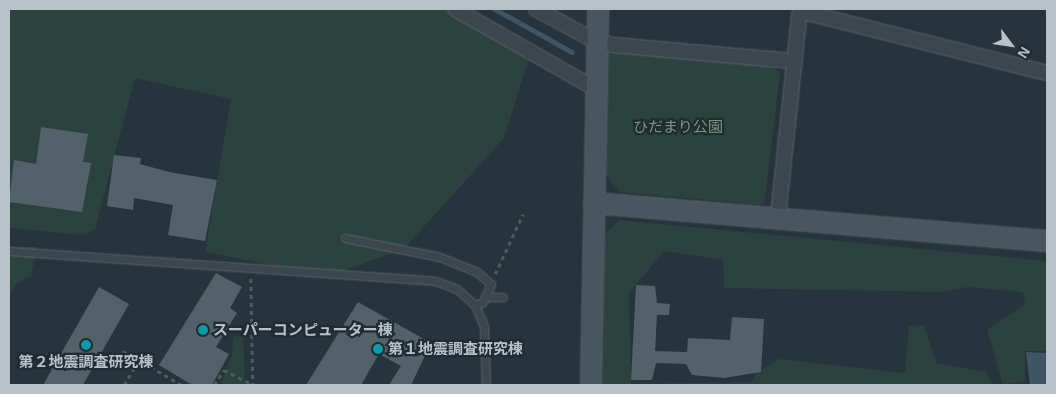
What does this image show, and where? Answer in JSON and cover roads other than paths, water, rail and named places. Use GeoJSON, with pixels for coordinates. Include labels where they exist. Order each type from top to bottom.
{"type":"FeatureCollection","features":[{"type":"Feature","properties":{"kind":"street"},"geometry":{"type":"LineString","coordinates":[[455,9],[594,88]]}},
{"type":"Feature","properties":{"kind":"street"},"geometry":{"type":"LineString","coordinates":[[536,9],[595,41],[794,61]]}},
{"type":"Feature","properties":{"kind":"street"},"geometry":{"type":"LineString","coordinates":[[592,385],[594,88],[598,9]]}},
{"type":"Feature","properties":{"kind":"street"},"geometry":{"type":"LineString","coordinates":[[778,218],[800,10],[1047,73]]}},
{"type":"Feature","properties":{"kind":"street"},"geometry":{"type":"LineString","coordinates":[[594,203],[1047,241]]}},
{"type":"Feature","properties":{"kind":"lane"},"geometry":{"type":"LineString","coordinates":[[345,238],[440,257],[477,272],[491,284],[486,297],[475,305]]}},
{"type":"Feature","properties":{"kind":"lane"},"geometry":{"type":"LineString","coordinates":[[9,251],[250,270],[435,280],[457,289],[475,305],[484,326],[486,385]]}},
{"type":"Feature","properties":{"kind":"lane"},"geometry":{"type":"LineString","coordinates":[[486,297],[503,297]]}},
{"type":"Feature","properties":{"kind":"water"},"geometry":{"type":"Polygon","coordinates":[[[1026,352],[1047,353],[1047,385],[1030,385],[1026,352]]]}},
{"type":"Feature","properties":{"kind":"waterway"},"geometry":{"type":"LineString","coordinates":[[495,9],[572,52]]}},
{"type":"Feature","properties":{"kind":"place","name":"スーパーコンピューター棟"},"geometry":{"type":"Point","coordinates":[203,330]}},
{"type":"Feature","properties":{"kind":"place","name":"第２地震調査研究棟"},"geometry":{"type":"Point","coordinates":[86,345]}},
{"type":"Feature","properties":{"kind":"place","name":"第１地震調査研究棟"},"geometry":{"type":"Point","coordinates":[378,349]}},
{"type":"Feature","properties":{"kind":"park label","name":"ひだまり公園"},"geometry":{"type":"Point","coordinates":[678,127]}}]}
